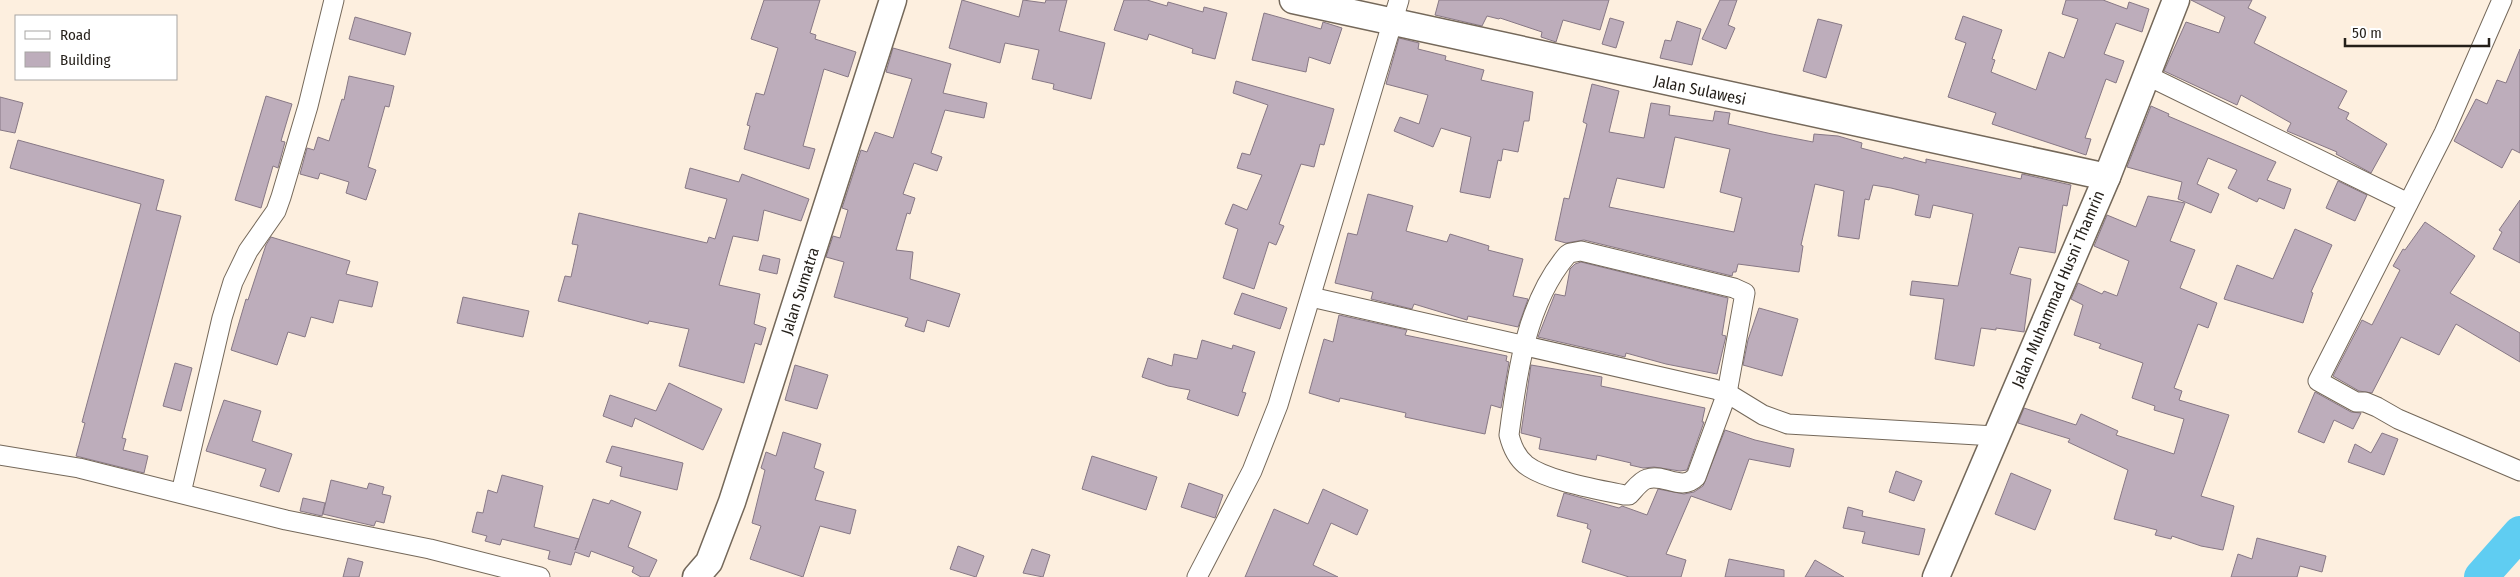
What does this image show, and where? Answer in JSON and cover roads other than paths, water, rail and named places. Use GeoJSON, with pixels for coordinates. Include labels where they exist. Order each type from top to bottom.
{"type":"FeatureCollection","features":[{"type":"Feature","properties":{"kind":"street"},"geometry":{"type":"LineString","coordinates":[[181,493],[222,318],[239,267],[276,211],[281,197],[308,106],[334,0]]}},
{"type":"Feature","properties":{"kind":"street","name":"Jalan Sumatra"},"geometry":{"type":"LineString","coordinates":[[696,577],[709,562],[732,502],[893,0]]}},
{"type":"Feature","properties":{"kind":"street","name":"Jalan Sulawesi"},"geometry":{"type":"LineString","coordinates":[[1293,0],[1395,11],[2106,177]]}},
{"type":"Feature","properties":{"kind":"street","name":"Jalan Muhammad Husni Thamrin"},"geometry":{"type":"LineString","coordinates":[[1936,577],[2106,177],[2176,0]]}},
{"type":"Feature","properties":{"kind":"street"},"geometry":{"type":"LineString","coordinates":[[2502,0],[2444,133],[2318,381],[2356,402],[2377,406],[2398,418],[2520,471]]}},
{"type":"Feature","properties":{"kind":"street"},"geometry":{"type":"LineString","coordinates":[[1197,577],[1252,472],[1278,404],[1395,11]]}},
{"type":"Feature","properties":{"kind":"street"},"geometry":{"type":"LineString","coordinates":[[2146,75],[2408,203]]}},
{"type":"Feature","properties":{"kind":"street"},"geometry":{"type":"LineString","coordinates":[[1581,251],[1734,288],[1745,293],[1728,393],[1696,477],[1692,481],[1682,483],[1651,478],[1644,480],[1629,495],[1549,476],[1531,468],[1519,458],[1512,447],[1509,435],[1525,346],[1547,283],[1570,253],[1581,251]]}},
{"type":"Feature","properties":{"kind":"street"},"geometry":{"type":"LineString","coordinates":[[1311,297],[1728,393],[1763,415],[1788,424],[1995,436]]}},
{"type":"Feature","properties":{"kind":"street"},"geometry":{"type":"LineString","coordinates":[[0,455],[79,468],[286,520],[430,549],[540,577]]}},
{"type":"Feature","properties":{"kind":"waterway"},"geometry":{"type":"LineString","coordinates":[[2481,577],[2520,533]]}}]}
